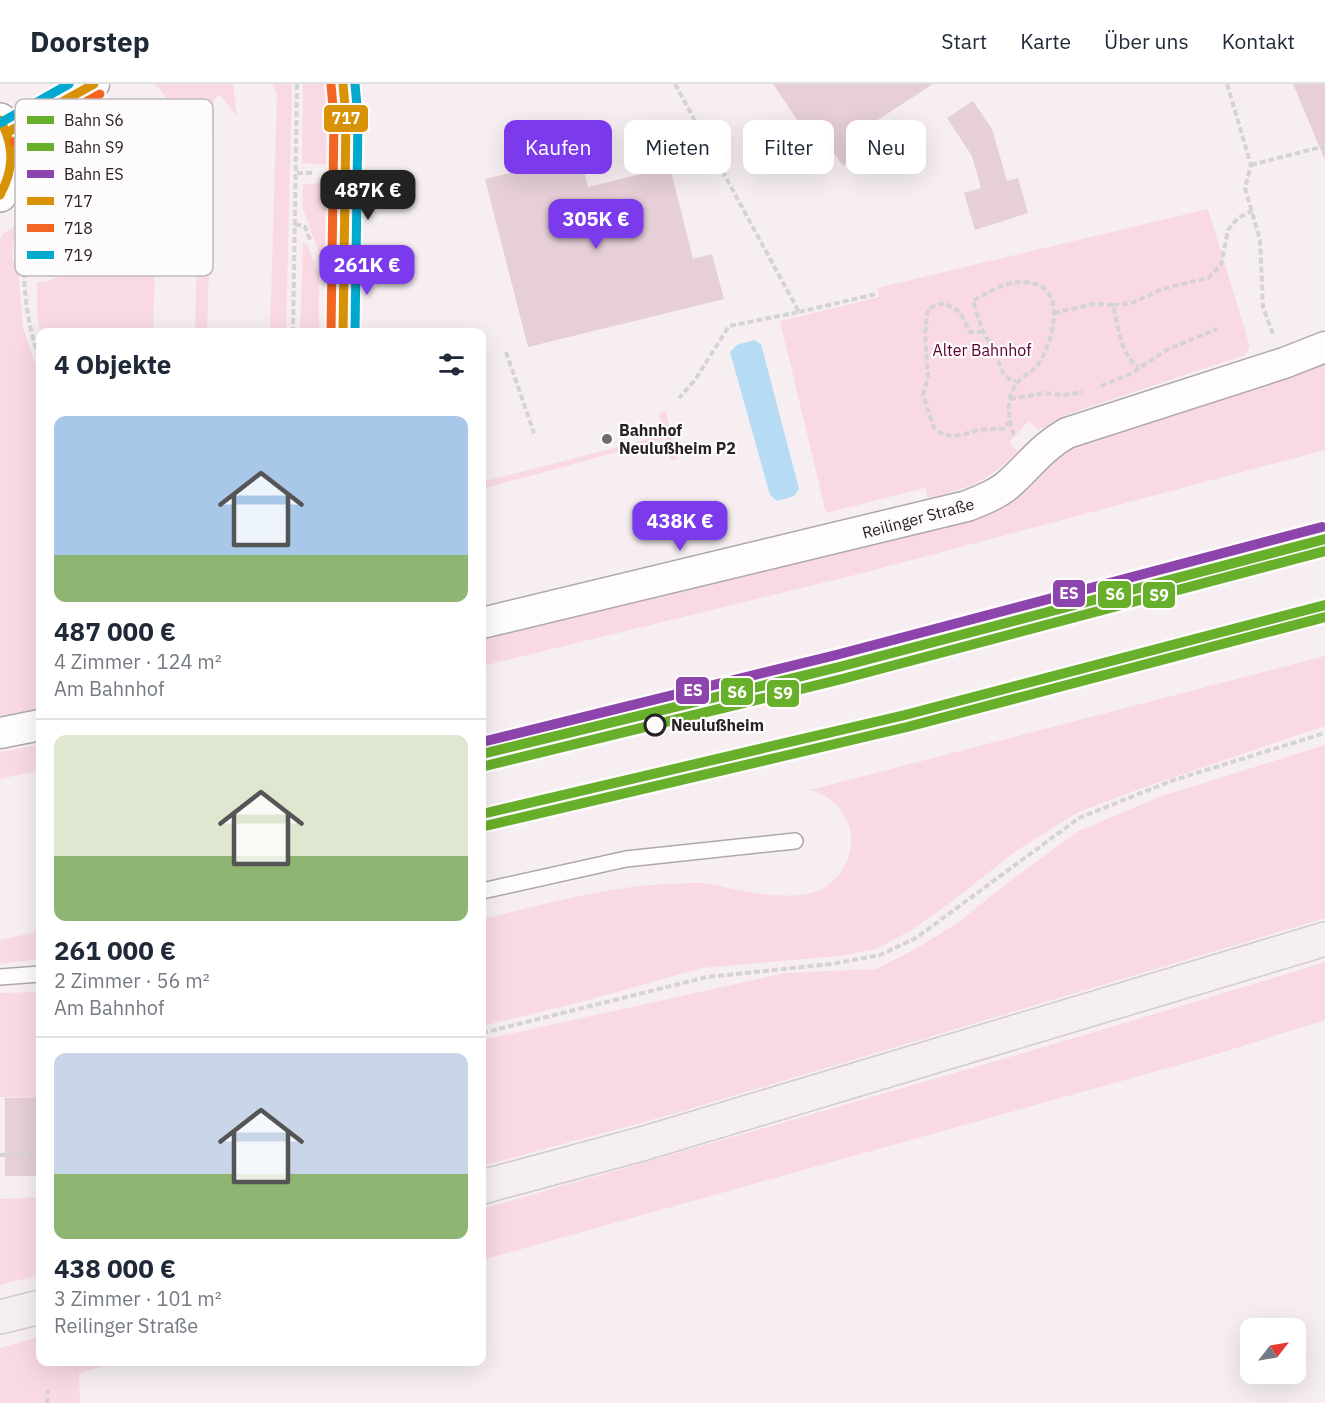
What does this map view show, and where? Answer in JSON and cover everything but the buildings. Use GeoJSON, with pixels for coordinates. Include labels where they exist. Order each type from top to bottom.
{"type":"FeatureCollection","features":[{"type":"Feature","properties":{"kind":"main road"},"geometry":{"type":"LineString","coordinates":[[486,1186],[645,1143],[1325,939]]}},
{"type":"Feature","properties":{"kind":"main road"},"geometry":{"type":"LineString","coordinates":[[0,1317],[36,1308]]}},
{"type":"Feature","properties":{"kind":"street"},"geometry":{"type":"LineString","coordinates":[[62,99],[94,84]]}},
{"type":"Feature","properties":{"kind":"street"},"geometry":{"type":"LineString","coordinates":[[343,84],[346,117],[343,328]]}},
{"type":"Feature","properties":{"kind":"street"},"geometry":{"type":"LineString","coordinates":[[4,126],[12,148],[12,165],[8,181],[12,203]]}},
{"type":"Feature","properties":{"kind":"street","name":"Reilinger Straße"},"geometry":{"type":"LineString","coordinates":[[486,622],[968,506],[990,497],[1008,485],[1048,444],[1067,433],[1284,363],[1325,346]]}},
{"type":"Feature","properties":{"kind":"street"},"geometry":{"type":"LineString","coordinates":[[0,733],[36,725]]}},
{"type":"Feature","properties":{"kind":"lane"},"geometry":{"type":"LineString","coordinates":[[486,890],[626,859],[795,841]]}},
{"type":"Feature","properties":{"kind":"lane"},"geometry":{"type":"LineString","coordinates":[[0,977],[36,974]]}},
{"type":"Feature","properties":{"kind":"path"},"geometry":{"type":"LineString","coordinates":[[293,328],[297,84]]}},
{"type":"Feature","properties":{"kind":"path"},"geometry":{"type":"LineString","coordinates":[[675,84],[799,312]]}},
{"type":"Feature","properties":{"kind":"path"},"geometry":{"type":"LineString","coordinates":[[1227,84],[1251,165],[1245,188],[1260,240],[1263,307],[1284,363]]}},
{"type":"Feature","properties":{"kind":"path"},"geometry":{"type":"LineString","coordinates":[[1251,165],[1325,146]]}},
{"type":"Feature","properties":{"kind":"path"},"geometry":{"type":"LineString","coordinates":[[12,203],[15,223]]}},
{"type":"Feature","properties":{"kind":"path"},"geometry":{"type":"LineString","coordinates":[[1053,312],[1094,304],[1132,303],[1162,289],[1208,278],[1221,266],[1228,230],[1238,218],[1252,211]]}},
{"type":"Feature","properties":{"kind":"path"},"geometry":{"type":"LineString","coordinates":[[23,276],[36,350]]}},
{"type":"Feature","properties":{"kind":"path"},"geometry":{"type":"LineString","coordinates":[[1015,436],[1010,422],[1010,399],[1017,381],[1040,362],[1052,331],[1051,297],[1042,287],[1030,282],[1008,282],[974,301],[983,332],[993,348],[1003,373],[1009,379],[1017,381]]}},
{"type":"Feature","properties":{"kind":"path"},"geometry":{"type":"LineString","coordinates":[[679,398],[695,380],[729,326],[876,294]]}},
{"type":"Feature","properties":{"kind":"path"},"geometry":{"type":"LineString","coordinates":[[983,332],[970,332],[960,312],[944,303],[928,308],[925,334],[928,378],[923,395],[934,428],[950,437],[980,430],[1003,429],[1010,422]]}},
{"type":"Feature","properties":{"kind":"path"},"geometry":{"type":"LineString","coordinates":[[1113,305],[1125,351],[1130,362],[1139,367]]}},
{"type":"Feature","properties":{"kind":"path"},"geometry":{"type":"LineString","coordinates":[[1095,388],[1130,374],[1168,349],[1217,329]]}},
{"type":"Feature","properties":{"kind":"path"},"geometry":{"type":"LineString","coordinates":[[506,352],[534,433]]}},
{"type":"Feature","properties":{"kind":"path"},"geometry":{"type":"LineString","coordinates":[[1010,399],[1046,393],[1064,395],[1086,391]]}},
{"type":"Feature","properties":{"kind":"path"},"geometry":{"type":"LineString","coordinates":[[486,1032],[707,977],[831,964],[880,955],[916,938],[1079,818],[1171,781],[1325,733]]}},
{"type":"Feature","properties":{"kind":"path"},"geometry":{"type":"LineString","coordinates":[[0,1155],[36,1154]]}},
{"type":"Feature","properties":{"kind":"path"},"geometry":{"type":"LineString","coordinates":[[47,1403],[48,1390]]}},
{"type":"Feature","properties":{"kind":"green space"},"geometry":{"type":"Polygon","coordinates":[[[155,84],[233,84],[237,116],[220,95],[214,99],[213,132],[213,99],[167,99],[155,84]]]}},
{"type":"Feature","properties":{"kind":"green space"},"geometry":{"type":"Polygon","coordinates":[[[272,84],[292,84],[286,328],[270,328],[277,95],[272,84]]]}},
{"type":"Feature","properties":{"kind":"green space"},"geometry":{"type":"Polygon","coordinates":[[[303,84],[326,84],[328,165],[302,163],[303,84]]]}},
{"type":"Feature","properties":{"kind":"green space"},"geometry":{"type":"Polygon","coordinates":[[[328,183],[327,274],[302,202],[303,184],[328,183]]]}},
{"type":"Feature","properties":{"kind":"green space","name":"Alter Bahnhof"},"geometry":{"type":"Polygon","coordinates":[[[1208,209],[1250,347],[1245,355],[1065,415],[1038,430],[1029,421],[1009,442],[1018,451],[997,470],[967,487],[928,498],[925,488],[826,513],[780,321],[879,297],[877,288],[1208,209]]]}},
{"type":"Feature","properties":{"kind":"green space"},"geometry":{"type":"Polygon","coordinates":[[[15,226],[12,257],[15,264],[15,276],[19,276],[23,327],[36,366],[36,709],[0,718],[0,240],[3,234],[15,226]]]}},
{"type":"Feature","properties":{"kind":"green space"},"geometry":{"type":"Polygon","coordinates":[[[303,243],[307,244],[319,274],[319,328],[300,328],[303,243]]]}},
{"type":"Feature","properties":{"kind":"green space"},"geometry":{"type":"Polygon","coordinates":[[[56,276],[155,276],[153,328],[39,328],[37,282],[56,276]]]}},
{"type":"Feature","properties":{"kind":"green space"},"geometry":{"type":"Polygon","coordinates":[[[196,276],[209,276],[207,328],[195,328],[196,276]]]}},
{"type":"Feature","properties":{"kind":"green space"},"geometry":{"type":"Polygon","coordinates":[[[1325,361],[1325,450],[859,574],[486,665],[486,637],[936,528],[1065,449],[1325,361]]]}},
{"type":"Feature","properties":{"kind":"green space"},"geometry":{"type":"Polygon","coordinates":[[[666,412],[677,459],[671,461],[665,439],[486,488],[486,481],[664,435],[659,413],[666,412]]]}},
{"type":"Feature","properties":{"kind":"green space"},"geometry":{"type":"Polygon","coordinates":[[[1325,656],[1325,726],[1078,812],[1015,852],[910,931],[876,949],[840,956],[702,968],[577,1003],[486,1025],[486,918],[573,897],[643,886],[702,883],[793,896],[807,894],[829,885],[847,860],[851,840],[850,830],[837,805],[810,790],[1325,656]]]}},
{"type":"Feature","properties":{"kind":"green space"},"geometry":{"type":"Polygon","coordinates":[[[36,745],[36,771],[0,779],[0,752],[36,745]]]}},
{"type":"Feature","properties":{"kind":"green space"},"geometry":{"type":"Polygon","coordinates":[[[1325,745],[1325,918],[666,1116],[486,1165],[486,1039],[785,973],[876,969],[912,951],[956,924],[1019,874],[1079,831],[1159,797],[1325,745]]]}},
{"type":"Feature","properties":{"kind":"green space"},"geometry":{"type":"Polygon","coordinates":[[[36,932],[36,960],[0,964],[0,940],[36,932]]]}},
{"type":"Feature","properties":{"kind":"green space"},"geometry":{"type":"Polygon","coordinates":[[[1325,962],[1325,1020],[1214,1055],[486,1259],[486,1208],[1325,962]]]}},
{"type":"Feature","properties":{"kind":"green space"},"geometry":{"type":"Polygon","coordinates":[[[36,992],[36,1098],[0,1097],[0,993],[36,992]]]}},
{"type":"Feature","properties":{"kind":"green space"},"geometry":{"type":"Polygon","coordinates":[[[36,1197],[36,1276],[0,1285],[0,1199],[36,1197]]]}},
{"type":"Feature","properties":{"kind":"green space"},"geometry":{"type":"Polygon","coordinates":[[[36,1337],[36,1366],[104,1366],[79,1373],[80,1403],[0,1403],[0,1348],[36,1337]]]}},
{"type":"Feature","properties":{"kind":"water"},"geometry":{"type":"Polygon","coordinates":[[[754,340],[761,344],[799,489],[794,496],[777,501],[770,495],[730,352],[737,345],[754,340]]]}},
{"type":"Feature","properties":{"kind":"rail line","name":"ES"},"geometry":{"type":"LineString","coordinates":[[486,741],[836,655],[1322,527]]}},
{"type":"Feature","properties":{"kind":"rail line","name":"S6"},"geometry":{"type":"LineString","coordinates":[[486,753],[839,667],[1325,539]]}},
{"type":"Feature","properties":{"kind":"rail line","name":"S9"},"geometry":{"type":"LineString","coordinates":[[486,766],[842,679],[1325,551]]}},
{"type":"Feature","properties":{"kind":"rail line","name":"S6"},"geometry":{"type":"LineString","coordinates":[[486,813],[905,715],[1325,605]]}},
{"type":"Feature","properties":{"kind":"rail line","name":"S9"},"geometry":{"type":"LineString","coordinates":[[486,826],[907,727],[1325,617]]}},
{"type":"Feature","properties":{"kind":"transit line","name":"719"},"geometry":{"type":"LineString","coordinates":[[42,99],[69,84]]}},
{"type":"Feature","properties":{"kind":"transit line","name":"717"},"geometry":{"type":"LineString","coordinates":[[67,99],[94,84]]}},
{"type":"Feature","properties":{"kind":"transit line","name":"717"},"geometry":{"type":"LineString","coordinates":[[343,84],[346,117],[343,328]]}},
{"type":"Feature","properties":{"kind":"transit line","name":"719"},"geometry":{"type":"LineString","coordinates":[[355,84],[358,117],[355,328]]}},
{"type":"Feature","properties":{"kind":"transit line","name":"718"},"geometry":{"type":"LineString","coordinates":[[331,85],[334,117],[331,328]]}},
{"type":"Feature","properties":{"kind":"transit line","name":"718"},"geometry":{"type":"LineString","coordinates":[[91,99],[100,94]]}},
{"type":"Feature","properties":{"kind":"transit line","name":"719"},"geometry":{"type":"LineString","coordinates":[[0,123],[15,115]]}},
{"type":"Feature","properties":{"kind":"transit line","name":"717"},"geometry":{"type":"LineString","coordinates":[[0,120],[8,139],[11,158],[8,176],[0,195]]}},
{"type":"Feature","properties":{"kind":"transit line","name":"717"},"geometry":{"type":"LineString","coordinates":[[8,132],[15,128]]}},
{"type":"Feature","properties":{"kind":"place","name":"Bahnhof Neulußheim P2"},"geometry":{"type":"Point","coordinates":[607,439]}},
{"type":"Feature","properties":{"kind":"place","name":"Neulußheim"},"geometry":{"type":"Point","coordinates":[655,725]}}]}
